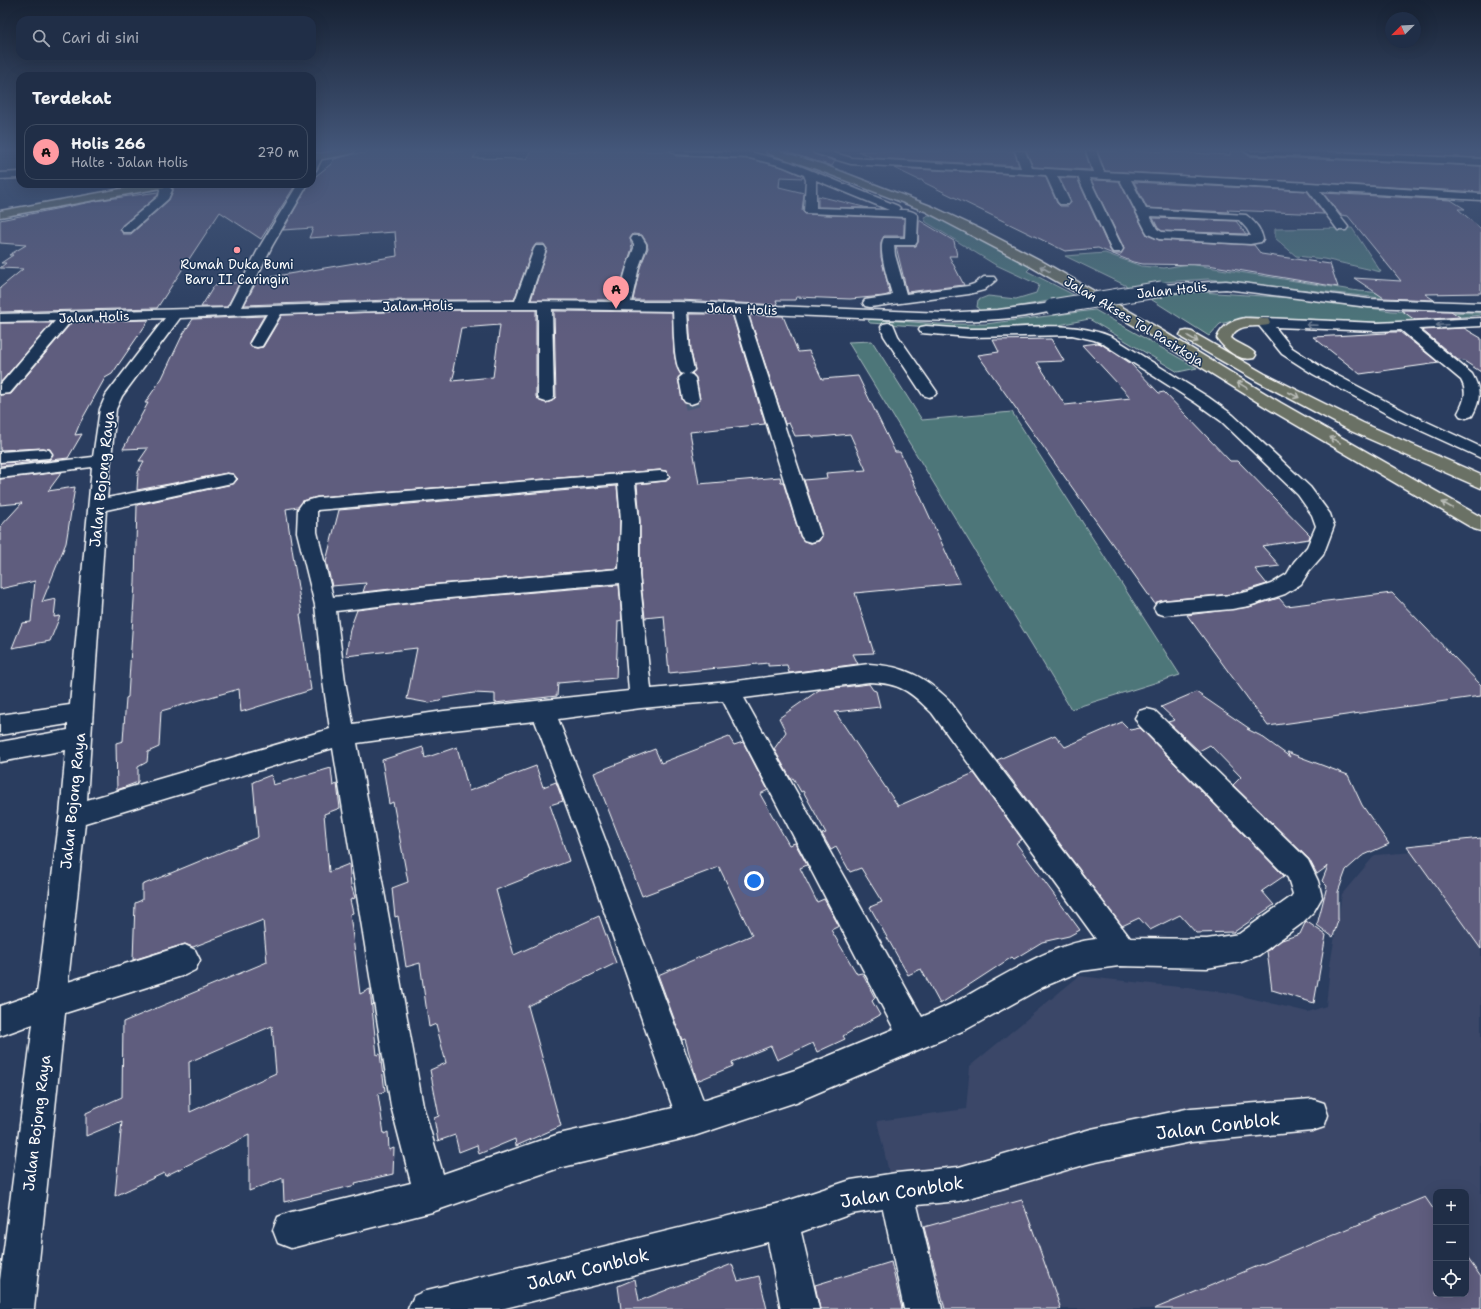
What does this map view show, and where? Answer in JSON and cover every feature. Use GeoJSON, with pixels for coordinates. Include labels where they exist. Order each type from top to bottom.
{"type":"FeatureCollection","features":[{"type":"Feature","properties":{"kind":"highway"},"geometry":{"type":"LineString","coordinates":[[0,214],[11,212]]}},
{"type":"Feature","properties":{"kind":"highway","name":"Jalan Akses Tol Pasirkoja"},"geometry":{"type":"LineString","coordinates":[[933,212],[976,232],[1138,322],[1275,406],[1481,525]]}},
{"type":"Feature","properties":{"kind":"highway","name":"Jalan Akses Tol Pasirkoja"},"geometry":{"type":"LineString","coordinates":[[950,212],[1037,252],[1133,305]]}},
{"type":"Feature","properties":{"kind":"highway"},"geometry":{"type":"LineString","coordinates":[[1263,322],[1237,325],[1229,328],[1224,338],[1232,346],[1257,360],[1481,476]]}},
{"type":"Feature","properties":{"kind":"highway","name":"Jalan Akses Tol Pasirkoja"},"geometry":{"type":"LineString","coordinates":[[1174,328],[1260,377],[1357,427],[1481,482]]}},
{"type":"Feature","properties":{"kind":"street"},"geometry":{"type":"LineString","coordinates":[[127,229],[147,212]]}},
{"type":"Feature","properties":{"kind":"street"},"geometry":{"type":"LineString","coordinates":[[233,311],[266,246],[286,212]]}},
{"type":"Feature","properties":{"kind":"street"},"geometry":{"type":"LineString","coordinates":[[832,212],[912,216]]}},
{"type":"Feature","properties":{"kind":"street"},"geometry":{"type":"LineString","coordinates":[[903,212],[912,216]]}},
{"type":"Feature","properties":{"kind":"street"},"geometry":{"type":"LineString","coordinates":[[1100,212],[1117,249]]}},
{"type":"Feature","properties":{"kind":"street"},"geometry":{"type":"LineString","coordinates":[[1142,212],[1152,232],[1159,235],[1197,238],[1257,239],[1257,235],[1247,220],[1242,217],[1144,212]]}},
{"type":"Feature","properties":{"kind":"street"},"geometry":{"type":"LineString","coordinates":[[1330,212],[1342,227]]}},
{"type":"Feature","properties":{"kind":"street"},"geometry":{"type":"LineString","coordinates":[[896,300],[899,294],[889,255],[888,241],[912,242],[912,216]]}},
{"type":"Feature","properties":{"kind":"street"},"geometry":{"type":"LineString","coordinates":[[623,305],[633,267],[640,248],[640,244],[637,239]]}},
{"type":"Feature","properties":{"kind":"street"},"geometry":{"type":"LineString","coordinates":[[521,304],[536,266],[540,249]]}},
{"type":"Feature","properties":{"kind":"street"},"geometry":{"type":"LineString","coordinates":[[822,312],[854,305],[969,290],[979,287],[989,280]]}},
{"type":"Feature","properties":{"kind":"street","name":"Jalan Holis"},"geometry":{"type":"LineString","coordinates":[[0,318],[66,318],[277,309],[521,304],[680,306],[972,317],[1001,315],[1162,289],[1226,285],[1368,303],[1481,307]]}},
{"type":"Feature","properties":{"kind":"street"},"geometry":{"type":"LineString","coordinates":[[545,304],[546,397]]}},
{"type":"Feature","properties":{"kind":"street"},"geometry":{"type":"LineString","coordinates":[[680,306],[683,352],[693,407]]}},
{"type":"Feature","properties":{"kind":"street"},"geometry":{"type":"LineString","coordinates":[[257,344],[277,309]]}},
{"type":"Feature","properties":{"kind":"street"},"geometry":{"type":"LineString","coordinates":[[739,309],[812,536]]}},
{"type":"Feature","properties":{"kind":"street"},"geometry":{"type":"LineString","coordinates":[[822,312],[844,324],[969,333],[1072,331],[1098,336],[1202,400],[1227,418],[1304,491],[1321,514],[1325,526],[1316,550],[1301,567],[1294,579],[1278,589],[1249,599],[1232,602],[1164,608]]}},
{"type":"Feature","properties":{"kind":"street","name":"Jalan Bojong Raya"},"geometry":{"type":"LineString","coordinates":[[15,1309],[73,815],[102,453],[109,404],[176,314]]}},
{"type":"Feature","properties":{"kind":"street"},"geometry":{"type":"LineString","coordinates":[[4,390],[66,318]]}},
{"type":"Feature","properties":{"kind":"street"},"geometry":{"type":"LineString","coordinates":[[1263,322],[1378,327],[1481,322]]}},
{"type":"Feature","properties":{"kind":"street"},"geometry":{"type":"LineString","coordinates":[[1263,322],[1287,351],[1318,372],[1406,418],[1481,453]]}},
{"type":"Feature","properties":{"kind":"street"},"geometry":{"type":"LineString","coordinates":[[1466,323],[1481,332]]}},
{"type":"Feature","properties":{"kind":"street"},"geometry":{"type":"LineString","coordinates":[[888,326],[891,336],[930,392]]}},
{"type":"Feature","properties":{"kind":"street"},"geometry":{"type":"LineString","coordinates":[[1405,326],[1467,377],[1473,385],[1474,397],[1466,414]]}},
{"type":"Feature","properties":{"kind":"street"},"geometry":{"type":"LineString","coordinates":[[1,465],[102,453]]}},
{"type":"Feature","properties":{"kind":"street"},"geometry":{"type":"LineString","coordinates":[[432,1195],[407,1106],[334,680],[325,605],[307,532],[306,509],[310,506],[333,502],[660,476]]}},
{"type":"Feature","properties":{"kind":"street"},"geometry":{"type":"LineString","coordinates":[[626,478],[630,521],[629,575],[641,699]]}},
{"type":"Feature","properties":{"kind":"street"},"geometry":{"type":"LineString","coordinates":[[98,506],[227,479]]}},
{"type":"Feature","properties":{"kind":"street"},"geometry":{"type":"LineString","coordinates":[[325,605],[438,592],[629,575]]}},
{"type":"Feature","properties":{"kind":"street"},"geometry":{"type":"LineString","coordinates":[[73,815],[344,735],[444,721],[641,699],[729,691],[869,673],[890,673],[923,689],[940,706],[1122,951]]}},
{"type":"Feature","properties":{"kind":"street"},"geometry":{"type":"LineString","coordinates":[[729,691],[915,1036]]}},
{"type":"Feature","properties":{"kind":"street"},"geometry":{"type":"LineString","coordinates":[[543,711],[590,834],[694,1120]]}},
{"type":"Feature","properties":{"kind":"street"},"geometry":{"type":"LineString","coordinates":[[0,724],[82,713]]}},
{"type":"Feature","properties":{"kind":"street"},"geometry":{"type":"LineString","coordinates":[[291,1230],[432,1195],[559,1151],[694,1120],[796,1086],[915,1036],[982,1005],[1025,979],[1082,955],[1122,951],[1178,954],[1215,953],[1242,948],[1301,907],[1308,898],[1304,881],[1298,868],[1147,718]]}},
{"type":"Feature","properties":{"kind":"street"},"geometry":{"type":"LineString","coordinates":[[0,752],[80,738]]}},
{"type":"Feature","properties":{"kind":"street"},"geometry":{"type":"LineString","coordinates":[[0,1020],[51,1002],[185,960]]}},
{"type":"Feature","properties":{"kind":"street","name":"Jalan Conblok"},"geometry":{"type":"LineString","coordinates":[[427,1309],[781,1221],[851,1197],[896,1190],[959,1184],[1091,1146],[1191,1125],[1312,1115]]}},
{"type":"Feature","properties":{"kind":"street"},"geometry":{"type":"LineString","coordinates":[[896,1190],[923,1309]]}},
{"type":"Feature","properties":{"kind":"street"},"geometry":{"type":"LineString","coordinates":[[781,1221],[800,1309]]}},
{"type":"Feature","properties":{"kind":"shaded area"},"geometry":{"type":"Polygon","coordinates":[[[1440,850],[1481,861],[1481,1309],[921,1309],[877,1121],[966,1109],[970,1066],[1079,976],[1225,992],[1308,1012],[1326,1006],[1330,965],[1342,894],[1375,855],[1440,850]]]}},
{"type":"Feature","properties":{"kind":"green space"},"geometry":{"type":"Polygon","coordinates":[[[929,215],[966,231],[1031,267],[1027,271],[1076,296],[981,313],[977,307],[978,300],[988,296],[1016,299],[1036,293],[1039,285],[994,264],[926,222],[924,217],[929,215]]]}},
{"type":"Feature","properties":{"kind":"green space"},"geometry":{"type":"Polygon","coordinates":[[[1352,228],[1381,272],[1324,259],[1296,256],[1275,238],[1275,229],[1352,228]]]}},
{"type":"Feature","properties":{"kind":"green space"},"geometry":{"type":"Polygon","coordinates":[[[1105,253],[1141,266],[1164,268],[1189,264],[1358,291],[1409,295],[1426,299],[1381,298],[1208,279],[1162,282],[1131,288],[1065,256],[1105,253]]]}},
{"type":"Feature","properties":{"kind":"green space"},"geometry":{"type":"Polygon","coordinates":[[[1201,292],[1293,298],[1392,311],[1481,313],[1481,315],[1401,323],[1249,317],[1220,324],[1209,336],[1149,298],[1169,294],[1201,292]]]}},
{"type":"Feature","properties":{"kind":"green space"},"geometry":{"type":"Polygon","coordinates":[[[1095,310],[1197,368],[1178,372],[1089,319],[1039,329],[991,331],[870,323],[868,321],[871,319],[939,324],[985,324],[1095,310]]]}},
{"type":"Feature","properties":{"kind":"green space"},"geometry":{"type":"Polygon","coordinates":[[[872,341],[922,420],[1012,412],[1180,675],[1071,709],[848,342],[872,341]]]}},
{"type":"Feature","properties":{"kind":"building"},"geometry":{"type":"Polygon","coordinates":[[[40,212],[138,212],[120,228],[123,234],[131,234],[155,212],[220,212],[157,308],[0,312],[0,288],[23,269],[0,268],[6,263],[1,263],[13,255],[9,255],[26,245],[0,243],[0,220],[40,212]]]}},
{"type":"Feature","properties":{"kind":"building"},"geometry":{"type":"Polygon","coordinates":[[[220,212],[278,212],[261,239],[220,212]]]}},
{"type":"Feature","properties":{"kind":"building"},"geometry":{"type":"Polygon","coordinates":[[[293,212],[803,212],[805,214],[904,218],[904,236],[884,236],[881,242],[881,257],[890,294],[884,296],[850,299],[796,297],[795,300],[776,300],[778,305],[680,300],[633,300],[640,267],[648,248],[642,235],[633,234],[630,238],[632,248],[616,300],[531,300],[547,249],[544,244],[536,244],[533,248],[514,300],[390,300],[244,305],[258,279],[397,256],[395,232],[309,238],[313,228],[283,230],[293,212]]]}},
{"type":"Feature","properties":{"kind":"building"},"geometry":{"type":"Polygon","coordinates":[[[985,212],[1093,212],[1113,254],[1098,248],[1065,251],[985,212]]]}},
{"type":"Feature","properties":{"kind":"building"},"geometry":{"type":"Polygon","coordinates":[[[1107,212],[1135,212],[1147,235],[1159,240],[1254,245],[1261,254],[1330,264],[1338,287],[1208,265],[1143,264],[1133,262],[1113,254],[1121,254],[1124,248],[1107,212]]]}},
{"type":"Feature","properties":{"kind":"building"},"geometry":{"type":"Polygon","coordinates":[[[1278,212],[1323,212],[1324,214],[1278,212]]]}},
{"type":"Feature","properties":{"kind":"building"},"geometry":{"type":"Polygon","coordinates":[[[1339,212],[1462,212],[1481,229],[1481,293],[1425,294],[1434,300],[1384,298],[1354,278],[1401,281],[1348,216],[1341,215],[1339,212]]]}},
{"type":"Feature","properties":{"kind":"building"},"geometry":{"type":"Polygon","coordinates":[[[1153,218],[1236,221],[1246,234],[1162,231],[1158,228],[1153,218]]]}},
{"type":"Feature","properties":{"kind":"building"},"geometry":{"type":"Polygon","coordinates":[[[919,220],[954,241],[957,256],[949,256],[964,285],[907,292],[896,246],[916,246],[918,242],[919,220]]]}},
{"type":"Feature","properties":{"kind":"building"},"geometry":{"type":"Polygon","coordinates":[[[240,282],[227,307],[201,307],[214,286],[240,282]]]}},
{"type":"Feature","properties":{"kind":"building"},"geometry":{"type":"Polygon","coordinates":[[[446,310],[536,310],[536,397],[540,401],[546,403],[552,401],[556,397],[554,311],[672,312],[674,353],[677,368],[681,375],[678,378],[682,399],[685,403],[691,405],[697,403],[700,399],[696,378],[692,373],[695,370],[691,352],[689,314],[732,314],[765,424],[690,432],[699,484],[780,477],[781,482],[783,482],[800,536],[804,541],[811,543],[819,541],[822,536],[804,480],[827,478],[826,473],[866,470],[850,434],[820,437],[813,437],[812,435],[795,436],[789,423],[785,424],[749,315],[783,316],[798,352],[809,351],[822,379],[858,376],[895,452],[900,452],[960,583],[855,593],[874,653],[853,654],[858,664],[789,673],[787,665],[768,666],[768,663],[669,673],[664,616],[645,618],[640,575],[640,521],[637,484],[666,481],[670,476],[666,471],[660,470],[317,497],[303,501],[298,507],[286,509],[302,614],[300,614],[311,690],[241,712],[239,689],[161,711],[159,747],[148,752],[147,762],[138,767],[138,782],[117,790],[116,743],[123,741],[126,698],[128,697],[135,583],[137,505],[233,484],[238,479],[233,474],[227,473],[137,490],[138,472],[144,461],[139,461],[148,448],[123,449],[148,403],[145,403],[162,378],[182,336],[193,319],[264,316],[249,342],[251,347],[257,348],[263,347],[282,315],[446,310]],[[500,325],[461,328],[452,381],[493,377],[500,325]]]}},
{"type":"Feature","properties":{"kind":"building"},"geometry":{"type":"Polygon","coordinates":[[[1401,310],[1451,311],[1460,317],[1415,320],[1401,310]]]}},
{"type":"Feature","properties":{"kind":"building"},"geometry":{"type":"Polygon","coordinates":[[[149,320],[112,374],[105,378],[80,423],[75,435],[82,434],[68,458],[0,466],[0,463],[49,460],[53,455],[50,449],[43,448],[0,450],[0,395],[11,394],[72,322],[149,320]]]}},
{"type":"Feature","properties":{"kind":"building"},"geometry":{"type":"Polygon","coordinates":[[[0,323],[52,323],[0,383],[0,323]]]}},
{"type":"Feature","properties":{"kind":"building"},"geometry":{"type":"Polygon","coordinates":[[[1464,328],[1481,338],[1481,372],[1464,361],[1458,360],[1422,330],[1464,328]]]}},
{"type":"Feature","properties":{"kind":"building"},"geometry":{"type":"Polygon","coordinates":[[[1386,332],[1400,332],[1439,363],[1360,374],[1313,337],[1387,333],[1386,332]]]}},
{"type":"Feature","properties":{"kind":"building"},"geometry":{"type":"Polygon","coordinates":[[[1051,339],[1064,361],[1037,362],[1065,405],[1131,398],[1082,345],[1101,344],[1130,363],[1159,393],[1164,392],[1230,461],[1238,461],[1310,535],[1309,539],[1262,546],[1280,566],[1255,569],[1267,584],[1232,594],[1164,600],[1155,604],[978,355],[999,352],[993,340],[1051,339]]]}},
{"type":"Feature","properties":{"kind":"building"},"geometry":{"type":"Polygon","coordinates":[[[62,472],[48,491],[75,487],[66,543],[42,602],[56,599],[54,617],[60,616],[50,641],[12,648],[22,623],[31,622],[35,581],[0,589],[0,527],[22,503],[0,505],[0,479],[62,472]]]}},
{"type":"Feature","properties":{"kind":"building"},"geometry":{"type":"Polygon","coordinates":[[[617,486],[620,521],[618,568],[363,592],[366,583],[332,586],[326,561],[339,510],[617,486]]]}},
{"type":"Feature","properties":{"kind":"building"},"geometry":{"type":"Polygon","coordinates":[[[619,585],[622,620],[618,621],[616,678],[558,683],[557,696],[495,703],[495,694],[474,693],[443,698],[440,701],[429,703],[407,699],[417,648],[346,656],[350,629],[357,610],[438,600],[619,585]]]}},
{"type":"Feature","properties":{"kind":"building"},"geometry":{"type":"Polygon","coordinates":[[[1392,593],[1481,685],[1481,696],[1268,726],[1187,615],[1249,607],[1279,598],[1286,606],[1392,593]]]}},
{"type":"Feature","properties":{"kind":"building"},"geometry":{"type":"Polygon","coordinates":[[[869,684],[873,690],[876,691],[880,707],[835,712],[898,806],[974,773],[1022,839],[1016,843],[1080,930],[1069,936],[1042,942],[1014,959],[1012,957],[940,1004],[921,969],[908,975],[870,907],[882,902],[861,868],[850,872],[836,847],[831,850],[822,834],[826,833],[803,791],[801,792],[793,778],[791,779],[774,749],[786,732],[779,718],[819,690],[869,684]]]}},
{"type":"Feature","properties":{"kind":"building"},"geometry":{"type":"Polygon","coordinates":[[[1196,692],[1250,729],[1247,729],[1261,736],[1290,757],[1287,752],[1348,775],[1362,805],[1389,844],[1362,856],[1346,870],[1338,892],[1338,920],[1333,937],[1317,925],[1327,886],[1322,881],[1328,866],[1317,874],[1309,859],[1233,785],[1241,777],[1210,745],[1199,751],[1168,722],[1175,720],[1161,707],[1196,692]]]}},
{"type":"Feature","properties":{"kind":"building"},"geometry":{"type":"Polygon","coordinates":[[[1122,722],[1130,730],[1140,728],[1284,876],[1262,891],[1274,905],[1234,932],[1196,933],[1180,915],[1150,930],[1139,918],[1122,926],[997,760],[1055,735],[1065,747],[1122,722]]]}},
{"type":"Feature","properties":{"kind":"building"},"geometry":{"type":"Polygon","coordinates":[[[729,737],[734,745],[743,742],[768,790],[760,794],[789,845],[795,843],[807,865],[800,868],[817,902],[824,899],[839,926],[831,930],[857,974],[862,973],[875,998],[872,1001],[880,1015],[843,1036],[845,1039],[817,1052],[813,1043],[777,1060],[771,1046],[732,1062],[733,1066],[697,1081],[685,1039],[682,1040],[658,975],[752,935],[719,867],[642,896],[594,773],[655,749],[661,763],[729,737]]]}},
{"type":"Feature","properties":{"kind":"building"},"geometry":{"type":"Polygon","coordinates":[[[423,747],[425,758],[457,747],[469,791],[536,766],[543,787],[556,782],[563,801],[550,805],[569,861],[496,890],[514,955],[599,916],[616,963],[528,1006],[561,1126],[516,1146],[515,1139],[479,1154],[477,1145],[459,1152],[455,1135],[438,1141],[434,1118],[439,1116],[430,1070],[446,1063],[436,1024],[429,1027],[420,963],[406,967],[398,916],[395,917],[392,888],[408,882],[393,802],[389,804],[382,760],[423,747]]]}},
{"type":"Feature","properties":{"kind":"building"},"geometry":{"type":"Polygon","coordinates":[[[331,768],[333,786],[337,784],[340,808],[324,814],[329,872],[349,864],[351,885],[355,898],[350,900],[353,913],[350,914],[360,994],[370,989],[377,1055],[380,1054],[385,1091],[378,1094],[384,1134],[388,1132],[389,1150],[394,1148],[393,1174],[355,1183],[356,1185],[284,1202],[283,1178],[249,1191],[249,1135],[165,1176],[164,1173],[115,1196],[122,1121],[86,1136],[86,1113],[122,1097],[123,1022],[267,962],[263,920],[193,947],[185,944],[133,960],[135,903],[142,900],[142,885],[258,837],[253,782],[271,775],[273,785],[331,768]],[[272,1026],[189,1062],[190,1112],[276,1073],[272,1026]]]}},
{"type":"Feature","properties":{"kind":"building"},"geometry":{"type":"Polygon","coordinates":[[[1481,838],[1481,949],[1407,846],[1481,838]]]}},
{"type":"Feature","properties":{"kind":"building"},"geometry":{"type":"Polygon","coordinates":[[[1306,921],[1326,935],[1314,1003],[1272,990],[1267,951],[1282,940],[1300,934],[1306,921]]]}},
{"type":"Feature","properties":{"kind":"building"},"geometry":{"type":"Polygon","coordinates":[[[1425,1197],[1433,1209],[1433,1297],[1469,1297],[1469,1260],[1481,1277],[1481,1309],[1154,1309],[1425,1197]]]}},
{"type":"Feature","properties":{"kind":"building"},"geometry":{"type":"Polygon","coordinates":[[[1022,1200],[1061,1309],[945,1309],[924,1227],[1022,1200]]]}},
{"type":"Feature","properties":{"kind":"building"},"geometry":{"type":"Polygon","coordinates":[[[891,1262],[902,1309],[820,1309],[815,1285],[891,1262]]]}},
{"type":"Feature","properties":{"kind":"building"},"geometry":{"type":"Polygon","coordinates":[[[732,1264],[738,1281],[759,1276],[767,1309],[621,1309],[618,1286],[635,1279],[639,1301],[732,1264]]]}},
{"type":"Feature","properties":{"kind":"tunnel"},"geometry":{"type":"LineString","coordinates":[[691,399],[693,408]]}},
{"type":"Feature","properties":{"kind":"place","name":"Rumah Duka Bumi Baru II Caringin"},"geometry":{"type":"Point","coordinates":[237,250]}},
{"type":"Feature","properties":{"kind":"place","name":"Holis 266"},"geometry":{"type":"Point","coordinates":[616,309]}}]}
